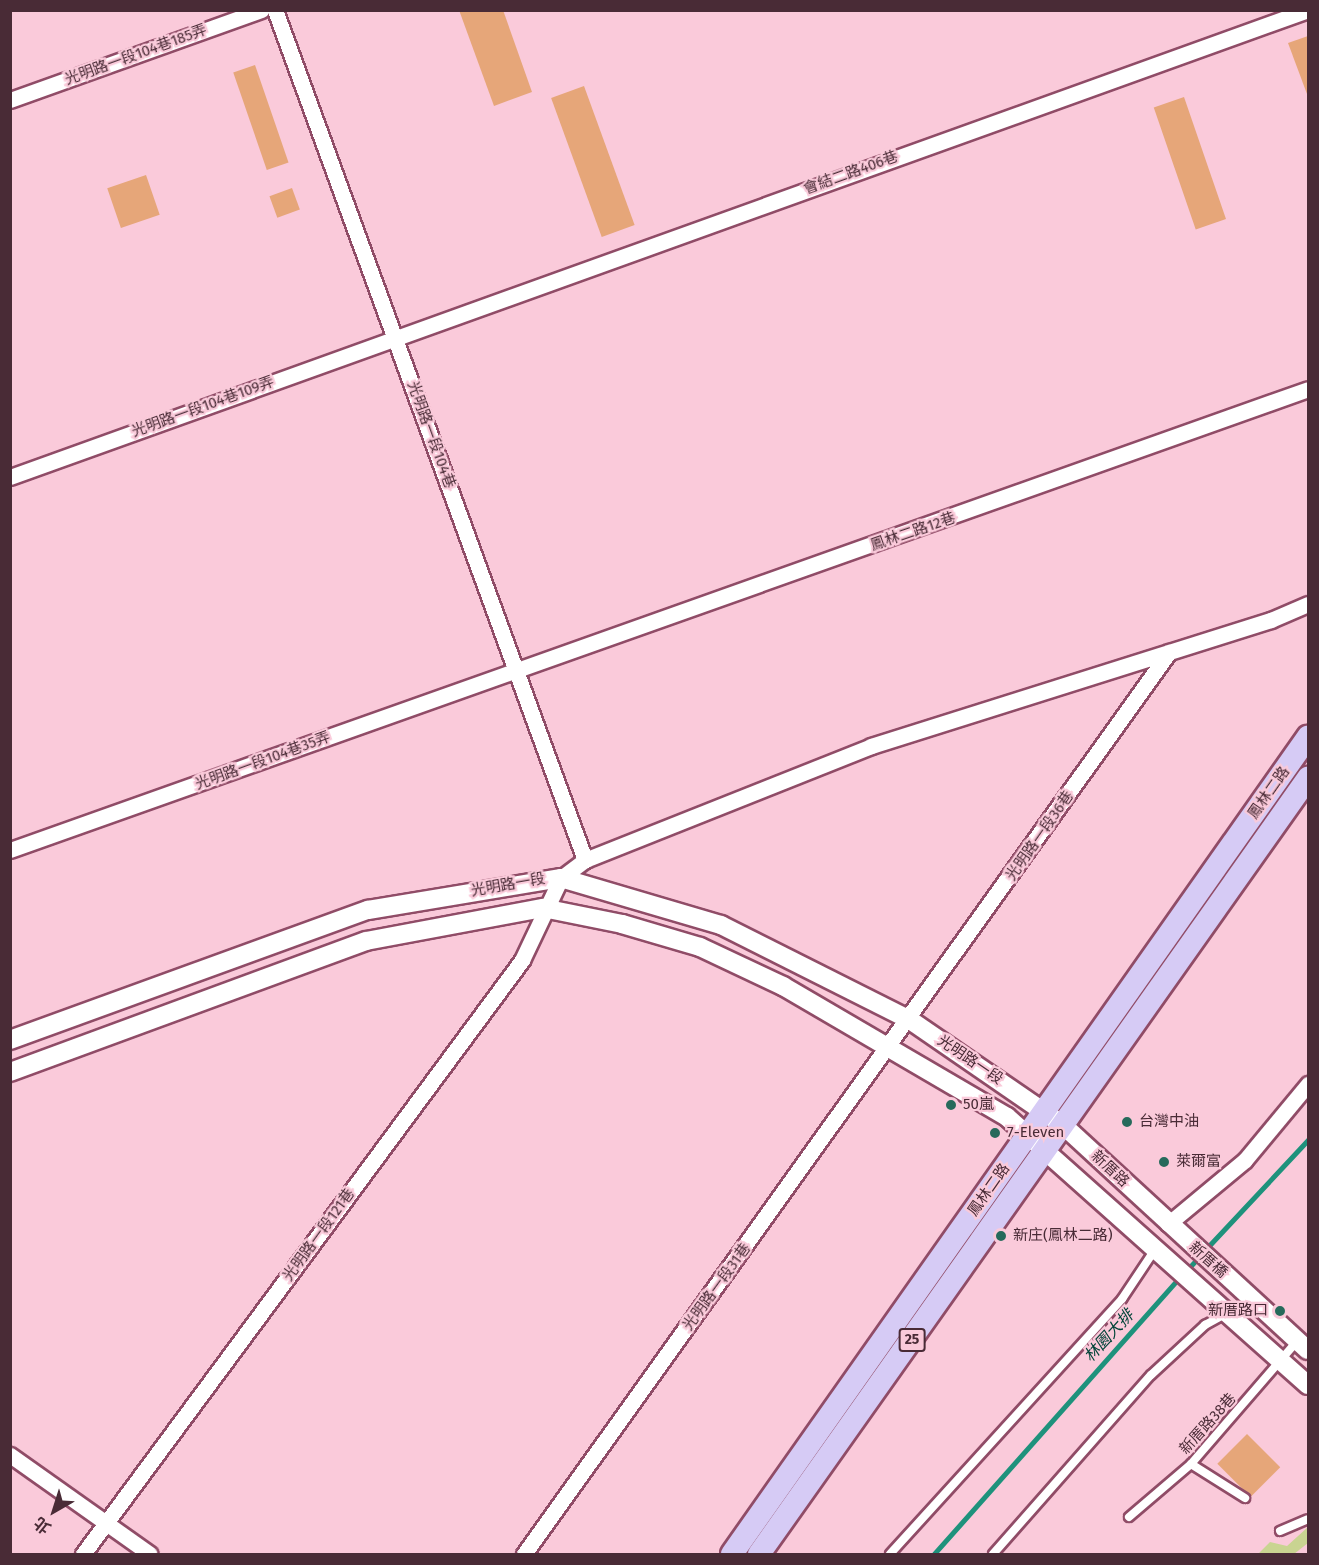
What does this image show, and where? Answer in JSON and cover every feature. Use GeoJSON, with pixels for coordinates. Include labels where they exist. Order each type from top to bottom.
{"type":"FeatureCollection","features":[{"type":"Feature","properties":{"kind":"main road","name":"鳳林二路"},"geometry":{"type":"LineString","coordinates":[[732,1554],[1308,737]]}},
{"type":"Feature","properties":{"kind":"main road","name":"鳳林二路"},"geometry":{"type":"LineString","coordinates":[[759,1554],[1308,778]]}},
{"type":"Feature","properties":{"kind":"street","name":"光明路一段104巷185弄"},"geometry":{"type":"LineString","coordinates":[[10,100],[261,10]]}},
{"type":"Feature","properties":{"kind":"street","name":"光明路一段104巷"},"geometry":{"type":"LineString","coordinates":[[275,10],[585,860]]}},
{"type":"Feature","properties":{"kind":"street","name":"會結二路406巷"},"geometry":{"type":"LineString","coordinates":[[395,336],[1308,10]]}},
{"type":"Feature","properties":{"kind":"street","name":"光明路一段104巷109弄"},"geometry":{"type":"LineString","coordinates":[[10,477],[395,336]]}},
{"type":"Feature","properties":{"kind":"street","name":"鳳林二路12巷"},"geometry":{"type":"LineString","coordinates":[[516,671],[1308,389]]}},
{"type":"Feature","properties":{"kind":"street"},"geometry":{"type":"LineString","coordinates":[[561,878],[585,860],[871,746],[1169,652],[1308,604]]}},
{"type":"Feature","properties":{"kind":"street","name":"光明路一段36巷"},"geometry":{"type":"LineString","coordinates":[[910,1020],[1169,652]]}},
{"type":"Feature","properties":{"kind":"street","name":"光明路一段104巷35弄"},"geometry":{"type":"LineString","coordinates":[[10,850],[516,671]]}},
{"type":"Feature","properties":{"kind":"street","name":"光明路一段"},"geometry":{"type":"LineString","coordinates":[[10,1040],[368,910],[561,878],[721,925],[910,1020],[1045,1112]]}},
{"type":"Feature","properties":{"kind":"street","name":"光明路一段121巷"},"geometry":{"type":"LineString","coordinates":[[83,1554],[522,960],[543,908],[561,878]]}},
{"type":"Feature","properties":{"kind":"street","name":"光明路一段"},"geometry":{"type":"LineString","coordinates":[[10,1072],[366,941],[543,908],[700,947],[892,1046],[1028,1133]]}},
{"type":"Feature","properties":{"kind":"street","name":"光明路一段31巷"},"geometry":{"type":"LineString","coordinates":[[524,1554],[910,1020]]}},
{"type":"Feature","properties":{"kind":"street"},"geometry":{"type":"LineString","coordinates":[[1171,1226],[1245,1160],[1308,1084]]}},
{"type":"Feature","properties":{"kind":"street","name":"新厝路"},"geometry":{"type":"LineString","coordinates":[[1045,1112],[1064,1126],[1171,1226]]}},
{"type":"Feature","properties":{"kind":"street","name":"新厝路"},"geometry":{"type":"LineString","coordinates":[[1028,1133],[1048,1148],[1157,1247]]}},
{"type":"Feature","properties":{"kind":"street","name":"新厝橋"},"geometry":{"type":"LineString","coordinates":[[1171,1226],[1303,1345]]}},
{"type":"Feature","properties":{"kind":"street","name":"新厝橋"},"geometry":{"type":"LineString","coordinates":[[1157,1247],[1226,1310]]}},
{"type":"Feature","properties":{"kind":"street"},"geometry":{"type":"LineString","coordinates":[[1226,1310],[1307,1380]]}},
{"type":"Feature","properties":{"kind":"street"},"geometry":{"type":"LineString","coordinates":[[10,1455],[150,1554]]}},
{"type":"Feature","properties":{"kind":"lane"},"geometry":{"type":"LineString","coordinates":[[890,1554],[1122,1299],[1157,1247]]}},
{"type":"Feature","properties":{"kind":"lane"},"geometry":{"type":"LineString","coordinates":[[993,1554],[1151,1375],[1205,1324],[1226,1310]]}},
{"type":"Feature","properties":{"kind":"lane","name":"新厝路38巷"},"geometry":{"type":"LineString","coordinates":[[1129,1517],[1191,1464],[1284,1360],[1303,1345]]}},
{"type":"Feature","properties":{"kind":"lane"},"geometry":{"type":"LineString","coordinates":[[1191,1464],[1245,1498]]}},
{"type":"Feature","properties":{"kind":"lane"},"geometry":{"type":"LineString","coordinates":[[1280,1531],[1308,1519]]}},
{"type":"Feature","properties":{"kind":"green space"},"geometry":{"type":"Polygon","coordinates":[[[1308,1527],[1308,1543],[1294,1554],[1258,1554],[1270,1542],[1287,1546],[1308,1527]]]}},
{"type":"Feature","properties":{"kind":"building"},"geometry":{"type":"Polygon","coordinates":[[[459,10],[503,10],[532,92],[494,106],[459,10]]]}},
{"type":"Feature","properties":{"kind":"building"},"geometry":{"type":"Polygon","coordinates":[[[1308,36],[1308,94],[1307,94],[1288,43],[1308,36]]]}},
{"type":"Feature","properties":{"kind":"building"},"geometry":{"type":"Polygon","coordinates":[[[255,65],[289,162],[267,170],[233,72],[255,65]]]}},
{"type":"Feature","properties":{"kind":"building"},"geometry":{"type":"Polygon","coordinates":[[[584,86],[635,225],[602,237],[551,98],[584,86]]]}},
{"type":"Feature","properties":{"kind":"building"},"geometry":{"type":"Polygon","coordinates":[[[1184,97],[1226,219],[1196,229],[1154,107],[1184,97]]]}},
{"type":"Feature","properties":{"kind":"building"},"geometry":{"type":"Polygon","coordinates":[[[146,175],[160,215],[121,228],[107,188],[146,175]]]}},
{"type":"Feature","properties":{"kind":"building"},"geometry":{"type":"Polygon","coordinates":[[[292,188],[300,210],[277,218],[269,196],[292,188]]]}},
{"type":"Feature","properties":{"kind":"building"},"geometry":{"type":"Polygon","coordinates":[[[1247,1434],[1280,1467],[1251,1497],[1217,1464],[1247,1434]]]}},
{"type":"Feature","properties":{"kind":"waterway","name":"林園大排"},"geometry":{"type":"LineString","coordinates":[[1205,1250],[1308,1140]]}},
{"type":"Feature","properties":{"kind":"waterway","name":"林園大排"},"geometry":{"type":"LineString","coordinates":[[1187,1270],[1200,1256]]}},
{"type":"Feature","properties":{"kind":"waterway","name":"林園大排"},"geometry":{"type":"LineString","coordinates":[[934,1554],[1181,1276]]}},
{"type":"Feature","properties":{"kind":"place","name":"50嵐"},"geometry":{"type":"Point","coordinates":[951,1105]}},
{"type":"Feature","properties":{"kind":"place","name":"台灣中油"},"geometry":{"type":"Point","coordinates":[1127,1122]}},
{"type":"Feature","properties":{"kind":"place","name":"7-Eleven"},"geometry":{"type":"Point","coordinates":[995,1133]}},
{"type":"Feature","properties":{"kind":"place","name":"萊爾富"},"geometry":{"type":"Point","coordinates":[1164,1162]}},
{"type":"Feature","properties":{"kind":"place","name":"新庄(鳳林二路)"},"geometry":{"type":"Point","coordinates":[1001,1236]}},
{"type":"Feature","properties":{"kind":"place","name":"新厝路口"},"geometry":{"type":"Point","coordinates":[1280,1311]}}]}
